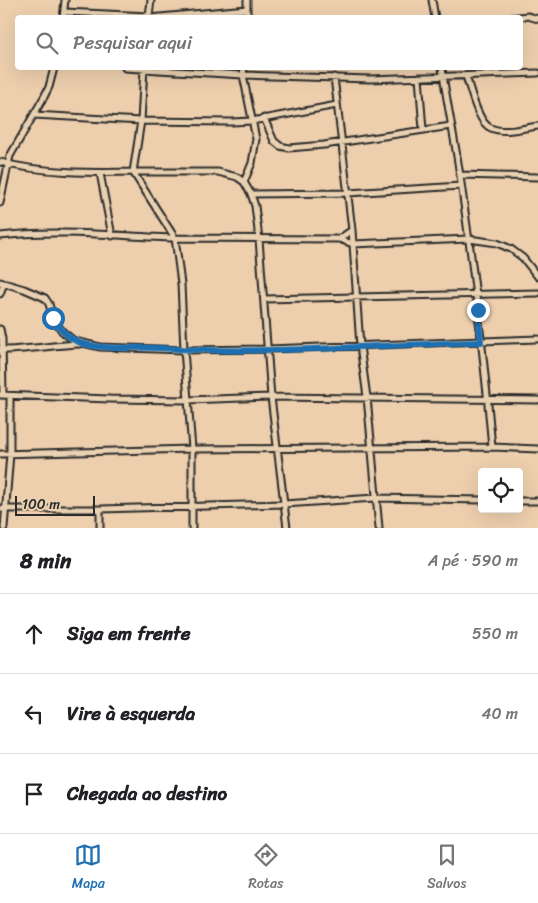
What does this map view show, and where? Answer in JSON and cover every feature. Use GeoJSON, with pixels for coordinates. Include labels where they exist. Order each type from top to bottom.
{"type":"FeatureCollection","features":[{"type":"Feature","properties":{"kind":"street"},"geometry":{"type":"LineString","coordinates":[[64,15],[65,0]]}},
{"type":"Feature","properties":{"kind":"street"},"geometry":{"type":"LineString","coordinates":[[149,15],[151,0]]}},
{"type":"Feature","properties":{"kind":"street"},"geometry":{"type":"LineString","coordinates":[[247,0],[247,15]]}},
{"type":"Feature","properties":{"kind":"street"},"geometry":{"type":"LineString","coordinates":[[432,0],[434,15]]}},
{"type":"Feature","properties":{"kind":"street"},"geometry":{"type":"LineString","coordinates":[[174,15],[247,9]]}},
{"type":"Feature","properties":{"kind":"street"},"geometry":{"type":"LineString","coordinates":[[523,17],[538,19]]}},
{"type":"Feature","properties":{"kind":"street"},"geometry":{"type":"LineString","coordinates":[[0,203],[10,156],[49,87],[53,70]]}},
{"type":"Feature","properties":{"kind":"street"},"geometry":{"type":"LineString","coordinates":[[144,70],[133,172],[175,238],[181,284],[192,449],[192,528]]}},
{"type":"Feature","properties":{"kind":"street"},"geometry":{"type":"LineString","coordinates":[[160,70],[243,75],[380,79],[538,73]]}},
{"type":"Feature","properties":{"kind":"street"},"geometry":{"type":"LineString","coordinates":[[244,70],[243,75],[256,139],[244,182]]}},
{"type":"Feature","properties":{"kind":"street"},"geometry":{"type":"LineString","coordinates":[[442,70],[477,295],[492,447]]}},
{"type":"Feature","properties":{"kind":"street"},"geometry":{"type":"LineString","coordinates":[[466,76],[481,119],[489,128],[500,130],[538,126]]}},
{"type":"Feature","properties":{"kind":"street"},"geometry":{"type":"LineString","coordinates":[[334,77],[352,230],[360,346],[379,528]]}},
{"type":"Feature","properties":{"kind":"street"},"geometry":{"type":"LineString","coordinates":[[420,77],[424,130]]}},
{"type":"Feature","properties":{"kind":"street"},"geometry":{"type":"LineString","coordinates":[[34,115],[140,120],[252,121],[336,105]]}},
{"type":"Feature","properties":{"kind":"street"},"geometry":{"type":"LineString","coordinates":[[264,118],[274,141],[280,146],[289,148],[324,145],[451,126]]}},
{"type":"Feature","properties":{"kind":"street"},"geometry":{"type":"LineString","coordinates":[[0,162],[100,173],[218,172],[237,177],[244,182],[252,194],[255,206],[271,397],[287,528]]}},
{"type":"Feature","properties":{"kind":"street"},"geometry":{"type":"LineString","coordinates":[[100,173],[112,236]]}},
{"type":"Feature","properties":{"kind":"street"},"geometry":{"type":"LineString","coordinates":[[460,175],[538,177]]}},
{"type":"Feature","properties":{"kind":"street"},"geometry":{"type":"LineString","coordinates":[[252,194],[348,193],[461,186]]}},
{"type":"Feature","properties":{"kind":"street"},"geometry":{"type":"LineString","coordinates":[[339,239],[352,230]]}},
{"type":"Feature","properties":{"kind":"street"},"geometry":{"type":"LineString","coordinates":[[0,236],[24,233],[91,233],[112,236],[175,238],[339,239],[353,244],[469,238],[497,243],[511,249],[523,258],[538,277]]}},
{"type":"Feature","properties":{"kind":"street"},"geometry":{"type":"LineString","coordinates":[[0,294],[2,282],[45,298],[53,318],[62,331],[73,340],[100,347],[184,350],[268,349],[538,339]]}},
{"type":"Feature","properties":{"kind":"street"},"geometry":{"type":"LineString","coordinates":[[264,299],[538,293]]}},
{"type":"Feature","properties":{"kind":"street"},"geometry":{"type":"LineString","coordinates":[[0,328],[1,395],[188,400],[271,397],[488,401],[538,400]]}},
{"type":"Feature","properties":{"kind":"street"},"geometry":{"type":"LineString","coordinates":[[1,350],[83,344]]}},
{"type":"Feature","properties":{"kind":"street"},"geometry":{"type":"LineString","coordinates":[[4,528],[3,509],[10,454],[10,396]]}},
{"type":"Feature","properties":{"kind":"street"},"geometry":{"type":"LineString","coordinates":[[0,454],[192,449],[492,447],[538,449]]}},
{"type":"Feature","properties":{"kind":"street"},"geometry":{"type":"LineString","coordinates":[[3,509],[284,504],[375,498],[478,500]]}},
{"type":"Feature","properties":{"kind":"street"},"geometry":{"type":"LineString","coordinates":[[523,501],[538,501]]}},
{"type":"Feature","properties":{"kind":"street"},"geometry":{"type":"LineString","coordinates":[[100,508],[100,528]]}},
{"type":"Feature","properties":{"kind":"route"},"geometry":{"type":"LineString","coordinates":[[53,318],[62,331],[73,340],[100,347],[184,350],[268,349],[481,342],[478,310]]}}]}
